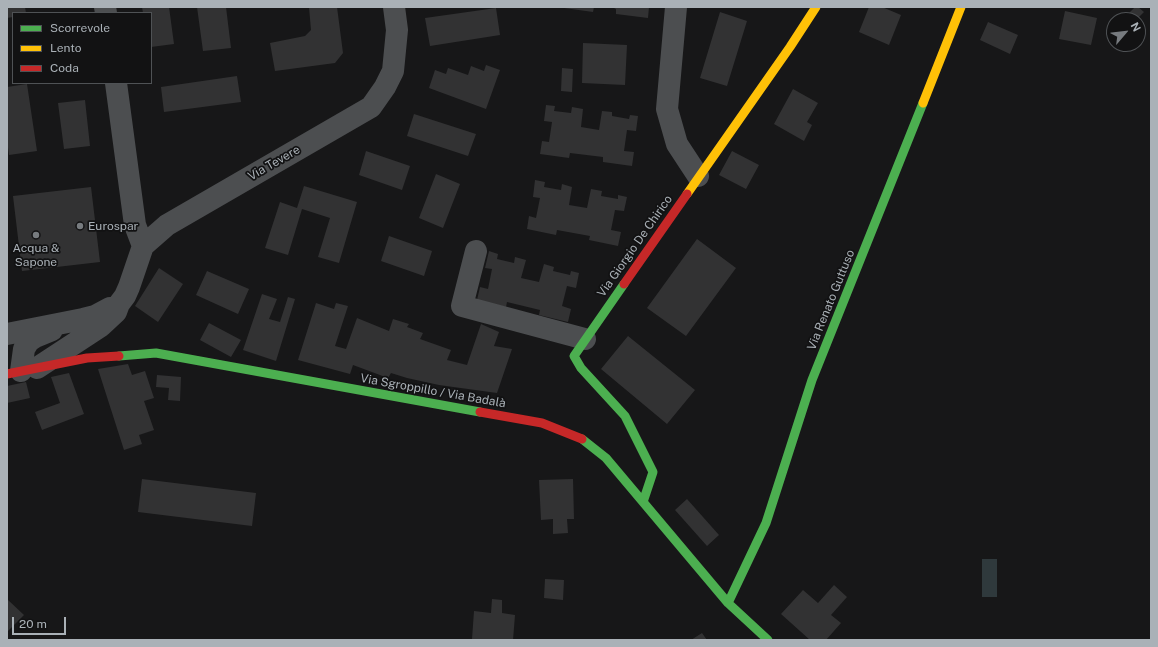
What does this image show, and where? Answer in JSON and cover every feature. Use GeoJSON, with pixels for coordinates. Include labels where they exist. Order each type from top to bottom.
{"type":"FeatureCollection","features":[{"type":"Feature","properties":{"kind":"street","name":"Via Tevere"},"geometry":{"type":"LineString","coordinates":[[19,370],[101,326],[116,312],[129,287],[143,246],[166,225],[371,107],[385,87],[393,71],[397,30],[394,7]]}},
{"type":"Feature","properties":{"kind":"street"},"geometry":{"type":"LineString","coordinates":[[676,7],[667,109],[677,144],[698,176]]}},
{"type":"Feature","properties":{"kind":"street","name":"Via Giorgio De Chirico"},"geometry":{"type":"LineString","coordinates":[[643,502],[653,472],[625,416],[581,368],[574,356],[698,176],[790,47],[816,7]]}},
{"type":"Feature","properties":{"kind":"street","name":"Via Renato Guttuso"},"geometry":{"type":"LineString","coordinates":[[728,603],[766,523],[812,380],[961,7]]}},
{"type":"Feature","properties":{"kind":"street"},"geometry":{"type":"LineString","coordinates":[[116,84],[135,225],[143,246]]}},
{"type":"Feature","properties":{"kind":"street"},"geometry":{"type":"LineString","coordinates":[[476,251],[462,306],[585,339]]}},
{"type":"Feature","properties":{"kind":"street"},"geometry":{"type":"LineString","coordinates":[[7,334],[95,316],[119,304]]}},
{"type":"Feature","properties":{"kind":"street"},"geometry":{"type":"LineString","coordinates":[[19,370],[24,349],[29,341],[70,322]]}},
{"type":"Feature","properties":{"kind":"street","name":"Via Sgroppillo / Via Badalà"},"geometry":{"type":"LineString","coordinates":[[19,370],[87,358],[156,353],[542,423],[583,440],[606,458],[728,603],[768,640]]}},
{"type":"Feature","properties":{"kind":"shaded area"},"geometry":{"type":"Polygon","coordinates":[[[982,559],[997,559],[997,597],[982,597],[982,559]]]}},
{"type":"Feature","properties":{"kind":"building"},"geometry":{"type":"Polygon","coordinates":[[[7,7],[25,7],[26,12],[12,12],[12,17],[7,18],[7,7]]]}},
{"type":"Feature","properties":{"kind":"building"},"geometry":{"type":"Polygon","coordinates":[[[142,7],[169,7],[174,44],[152,47],[152,12],[143,12],[142,7]]]}},
{"type":"Feature","properties":{"kind":"building"},"geometry":{"type":"Polygon","coordinates":[[[197,7],[226,7],[231,48],[203,51],[197,7]]]}},
{"type":"Feature","properties":{"kind":"building"},"geometry":{"type":"Polygon","coordinates":[[[309,7],[337,7],[343,53],[335,63],[275,71],[270,43],[305,36],[311,30],[309,7]]]}},
{"type":"Feature","properties":{"kind":"building"},"geometry":{"type":"Polygon","coordinates":[[[557,7],[594,7],[593,12],[557,7]]]}},
{"type":"Feature","properties":{"kind":"building"},"geometry":{"type":"Polygon","coordinates":[[[612,7],[649,7],[648,18],[616,14],[616,9],[612,7]]]}},
{"type":"Feature","properties":{"kind":"building"},"geometry":{"type":"Polygon","coordinates":[[[869,7],[882,7],[901,15],[889,45],[859,32],[869,7]]]}},
{"type":"Feature","properties":{"kind":"building"},"geometry":{"type":"Polygon","coordinates":[[[1135,7],[1138,7],[1144,12],[1130,12],[1135,7]]]}},
{"type":"Feature","properties":{"kind":"building"},"geometry":{"type":"Polygon","coordinates":[[[496,8],[500,35],[430,46],[425,18],[496,8]]]}},
{"type":"Feature","properties":{"kind":"building"},"geometry":{"type":"Polygon","coordinates":[[[1065,11],[1097,18],[1091,45],[1059,39],[1065,11]]]}},
{"type":"Feature","properties":{"kind":"building"},"geometry":{"type":"Polygon","coordinates":[[[720,12],[747,21],[727,86],[700,78],[720,12]]]}},
{"type":"Feature","properties":{"kind":"building"},"geometry":{"type":"Polygon","coordinates":[[[988,22],[1018,35],[1010,54],[980,40],[988,22]]]}},
{"type":"Feature","properties":{"kind":"building"},"geometry":{"type":"Polygon","coordinates":[[[583,43],[627,45],[625,85],[582,83],[583,43]]]}},
{"type":"Feature","properties":{"kind":"building"},"geometry":{"type":"Polygon","coordinates":[[[486,65],[500,70],[486,109],[429,88],[435,70],[446,74],[448,68],[468,75],[471,66],[484,71],[486,65]]]}},
{"type":"Feature","properties":{"kind":"building"},"geometry":{"type":"Polygon","coordinates":[[[562,68],[573,69],[572,92],[561,91],[562,68]]]}},
{"type":"Feature","properties":{"kind":"building"},"geometry":{"type":"Polygon","coordinates":[[[237,76],[241,102],[164,112],[161,87],[237,76]]]}},
{"type":"Feature","properties":{"kind":"building"},"geometry":{"type":"Polygon","coordinates":[[[27,84],[37,151],[9,155],[7,140],[7,87],[27,84]]]}},
{"type":"Feature","properties":{"kind":"building"},"geometry":{"type":"Polygon","coordinates":[[[793,89],[818,103],[807,122],[812,125],[804,141],[774,124],[793,89]]]}},
{"type":"Feature","properties":{"kind":"building"},"geometry":{"type":"Polygon","coordinates":[[[85,100],[90,146],[64,149],[58,103],[85,100]]]}},
{"type":"Feature","properties":{"kind":"building"},"geometry":{"type":"Polygon","coordinates":[[[546,105],[555,106],[554,111],[571,113],[572,107],[583,109],[581,127],[599,130],[602,111],[612,112],[612,116],[629,119],[630,115],[638,116],[636,131],[627,130],[624,151],[634,152],[632,166],[603,162],[603,157],[570,153],[569,158],[540,154],[542,141],[549,142],[552,122],[544,121],[546,105]]]}},
{"type":"Feature","properties":{"kind":"building"},"geometry":{"type":"Polygon","coordinates":[[[414,114],[476,134],[468,156],[407,136],[414,114]]]}},
{"type":"Feature","properties":{"kind":"building"},"geometry":{"type":"Polygon","coordinates":[[[366,151],[410,166],[402,190],[359,175],[366,151]]]}},
{"type":"Feature","properties":{"kind":"building"},"geometry":{"type":"Polygon","coordinates":[[[732,151],[759,165],[746,189],[719,175],[732,151]]]}},
{"type":"Feature","properties":{"kind":"building"},"geometry":{"type":"Polygon","coordinates":[[[436,174],[460,184],[443,228],[419,218],[436,174]]]}},
{"type":"Feature","properties":{"kind":"building"},"geometry":{"type":"Polygon","coordinates":[[[535,180],[545,182],[544,187],[561,190],[562,184],[572,187],[569,205],[587,208],[591,189],[602,191],[601,196],[618,199],[618,195],[627,197],[624,211],[615,210],[611,230],[621,232],[618,246],[589,240],[590,236],[557,230],[556,235],[527,229],[529,216],[536,218],[540,198],[533,197],[535,180]]]}},
{"type":"Feature","properties":{"kind":"building"},"geometry":{"type":"Polygon","coordinates":[[[304,186],[357,202],[339,263],[318,257],[330,218],[302,209],[288,255],[265,248],[280,202],[297,208],[304,186]]]}},
{"type":"Feature","properties":{"kind":"building"},"geometry":{"type":"Polygon","coordinates":[[[91,187],[100,262],[22,271],[13,196],[91,187]]]}},
{"type":"Feature","properties":{"kind":"building"},"geometry":{"type":"Polygon","coordinates":[[[389,236],[432,251],[424,276],[381,261],[389,236]]]}},
{"type":"Feature","properties":{"kind":"building"},"geometry":{"type":"Polygon","coordinates":[[[697,239],[736,268],[686,336],[647,308],[697,239]]]}},
{"type":"Feature","properties":{"kind":"building"},"geometry":{"type":"Polygon","coordinates":[[[489,251],[498,254],[497,259],[514,263],[515,257],[526,260],[521,278],[539,282],[544,264],[554,267],[553,271],[570,275],[571,271],[579,273],[576,288],[567,286],[562,306],[571,309],[568,322],[539,315],[540,310],[507,302],[506,307],[477,300],[480,287],[488,289],[492,269],[485,268],[489,251]]]}},
{"type":"Feature","properties":{"kind":"building"},"geometry":{"type":"Polygon","coordinates":[[[159,268],[183,284],[158,322],[135,306],[159,268]]]}},
{"type":"Feature","properties":{"kind":"building"},"geometry":{"type":"Polygon","coordinates":[[[207,271],[249,289],[238,314],[196,295],[207,271]]]}},
{"type":"Feature","properties":{"kind":"building"},"geometry":{"type":"Polygon","coordinates":[[[262,294],[277,299],[269,319],[280,322],[288,297],[295,299],[276,361],[243,350],[262,294]]]}},
{"type":"Feature","properties":{"kind":"building"},"geometry":{"type":"Polygon","coordinates":[[[316,303],[334,309],[336,303],[348,306],[335,346],[346,349],[357,318],[389,331],[393,319],[409,324],[407,327],[423,333],[420,339],[451,350],[447,360],[467,365],[481,324],[499,332],[494,346],[512,349],[497,393],[439,385],[391,373],[388,378],[353,365],[350,374],[298,360],[316,303]]]}},
{"type":"Feature","properties":{"kind":"building"},"geometry":{"type":"Polygon","coordinates":[[[209,323],[241,340],[231,357],[200,340],[209,323]]]}},
{"type":"Feature","properties":{"kind":"building"},"geometry":{"type":"Polygon","coordinates":[[[628,336],[695,390],[667,424],[601,369],[628,336]]]}},
{"type":"Feature","properties":{"kind":"building"},"geometry":{"type":"Polygon","coordinates":[[[128,364],[132,375],[145,371],[154,398],[144,401],[154,430],[139,435],[142,444],[124,450],[98,369],[128,364]]]}},
{"type":"Feature","properties":{"kind":"building"},"geometry":{"type":"Polygon","coordinates":[[[69,373],[84,414],[42,430],[35,412],[60,403],[51,377],[69,373]]]}},
{"type":"Feature","properties":{"kind":"building"},"geometry":{"type":"Polygon","coordinates":[[[157,375],[181,377],[180,401],[168,400],[169,388],[156,387],[157,375]]]}},
{"type":"Feature","properties":{"kind":"building"},"geometry":{"type":"Polygon","coordinates":[[[26,382],[30,398],[7,403],[7,386],[26,382]]]}},
{"type":"Feature","properties":{"kind":"building"},"geometry":{"type":"Polygon","coordinates":[[[142,479],[256,493],[252,526],[138,512],[142,479]]]}},
{"type":"Feature","properties":{"kind":"building"},"geometry":{"type":"Polygon","coordinates":[[[573,479],[574,519],[567,519],[568,533],[553,534],[553,519],[541,520],[539,480],[573,479]]]}},
{"type":"Feature","properties":{"kind":"building"},"geometry":{"type":"Polygon","coordinates":[[[687,499],[719,535],[707,546],[675,510],[687,499]]]}},
{"type":"Feature","properties":{"kind":"building"},"geometry":{"type":"Polygon","coordinates":[[[545,579],[564,580],[563,600],[544,598],[545,579]]]}},
{"type":"Feature","properties":{"kind":"building"},"geometry":{"type":"Polygon","coordinates":[[[834,585],[847,597],[831,615],[841,623],[826,640],[810,640],[781,614],[803,590],[818,603],[834,585]]]}},
{"type":"Feature","properties":{"kind":"building"},"geometry":{"type":"Polygon","coordinates":[[[7,599],[24,615],[7,632],[7,599]]]}},
{"type":"Feature","properties":{"kind":"building"},"geometry":{"type":"Polygon","coordinates":[[[492,599],[502,600],[502,613],[515,615],[513,640],[472,639],[474,611],[491,613],[492,599]]]}},
{"type":"Feature","properties":{"kind":"building"},"geometry":{"type":"Polygon","coordinates":[[[702,633],[707,640],[691,640],[702,633]]]}},
{"type":"Feature","properties":{"kind":"traffic: fast"},"geometry":{"type":"LineString","coordinates":[[728,603],[766,523],[812,380],[923,103]]}},
{"type":"Feature","properties":{"kind":"traffic: fast"},"geometry":{"type":"LineString","coordinates":[[624,284],[574,356],[581,368],[625,416],[653,472],[643,502]]}},
{"type":"Feature","properties":{"kind":"traffic: fast"},"geometry":{"type":"LineString","coordinates":[[119,356],[156,353],[480,412]]}},
{"type":"Feature","properties":{"kind":"traffic: fast"},"geometry":{"type":"LineString","coordinates":[[582,439],[606,458],[728,603],[768,640]]}},
{"type":"Feature","properties":{"kind":"traffic: slow"},"geometry":{"type":"LineString","coordinates":[[687,194],[790,47],[816,7]]}},
{"type":"Feature","properties":{"kind":"traffic: slow"},"geometry":{"type":"LineString","coordinates":[[923,103],[961,7]]}},
{"type":"Feature","properties":{"kind":"traffic: jam"},"geometry":{"type":"LineString","coordinates":[[624,284],[687,194]]}},
{"type":"Feature","properties":{"kind":"traffic: jam"},"geometry":{"type":"LineString","coordinates":[[7,374],[87,358],[119,356]]}},
{"type":"Feature","properties":{"kind":"traffic: jam"},"geometry":{"type":"LineString","coordinates":[[480,412],[542,423],[582,439]]}},
{"type":"Feature","properties":{"kind":"place","name":"Eurospar"},"geometry":{"type":"Point","coordinates":[80,226]}},
{"type":"Feature","properties":{"kind":"place","name":"Acqua & Sapone"},"geometry":{"type":"Point","coordinates":[36,235]}}]}
